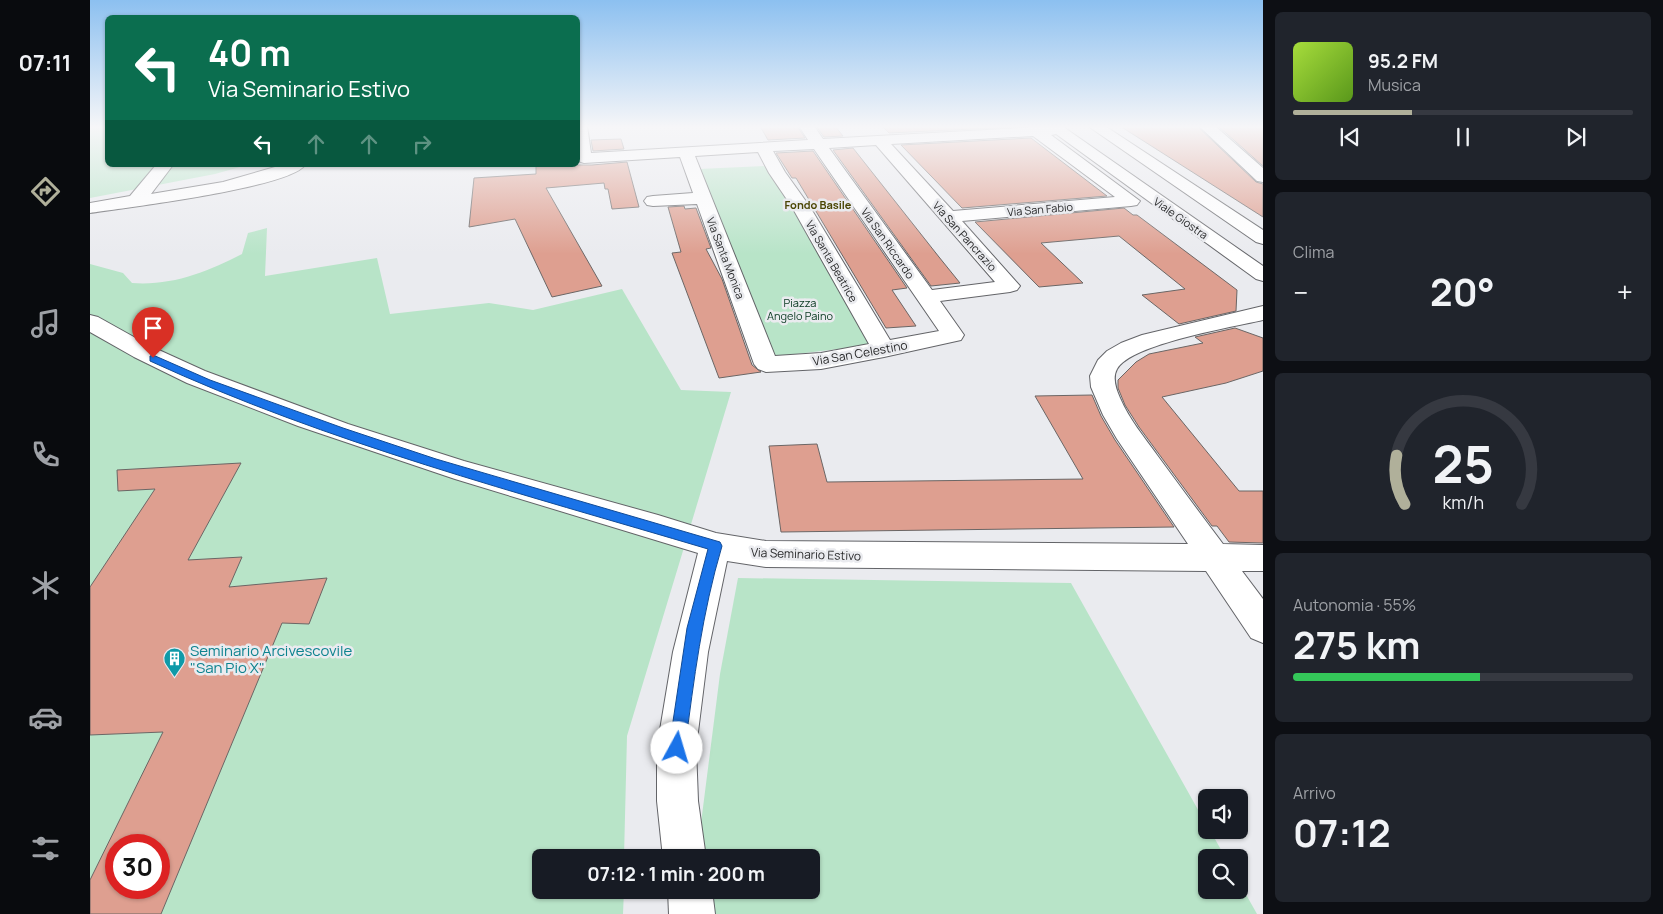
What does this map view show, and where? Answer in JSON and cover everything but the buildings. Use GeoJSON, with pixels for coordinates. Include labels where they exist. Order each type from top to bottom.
{"type":"FeatureCollection","features":[{"type":"Feature","properties":{"kind":"street"},"geometry":{"type":"LineString","coordinates":[[137,200],[162,169]]}},
{"type":"Feature","properties":{"kind":"street"},"geometry":{"type":"LineString","coordinates":[[90,208],[250,181],[286,169]]}},
{"type":"Feature","properties":{"kind":"street","name":"Via Santa Monica"},"geometry":{"type":"LineString","coordinates":[[692,169],[766,364]]}},
{"type":"Feature","properties":{"kind":"street","name":"Via Santa Beatrice"},"geometry":{"type":"LineString","coordinates":[[775,169],[801,207],[884,350]]}},
{"type":"Feature","properties":{"kind":"street","name":"Via San Riccardo"},"geometry":{"type":"LineString","coordinates":[[835,169],[953,335]]}},
{"type":"Feature","properties":{"kind":"street","name":"Via San Pancrazio"},"geometry":{"type":"LineString","coordinates":[[905,169],[1010,286],[926,297]]}},
{"type":"Feature","properties":{"kind":"street","name":"Via San Fabio"},"geometry":{"type":"LineString","coordinates":[[948,217],[1131,201],[1096,169]]}},
{"type":"Feature","properties":{"kind":"street","name":"Viale Giostra"},"geometry":{"type":"LineString","coordinates":[[1111,169],[1263,275]]}},
{"type":"Feature","properties":{"kind":"street","name":"Viale Giostra"},"geometry":{"type":"LineString","coordinates":[[1118,169],[1263,258]]}},
{"type":"Feature","properties":{"kind":"street"},"geometry":{"type":"LineString","coordinates":[[1159,169],[1263,238]]}},
{"type":"Feature","properties":{"kind":"street"},"geometry":{"type":"LineString","coordinates":[[1254,169],[1263,177]]}},
{"type":"Feature","properties":{"kind":"street"},"geometry":{"type":"LineString","coordinates":[[653,201],[703,198]]}},
{"type":"Feature","properties":{"kind":"street"},"geometry":{"type":"LineString","coordinates":[[1263,313],[1132,346],[1118,352],[1110,359],[1105,367],[1102,378],[1110,407],[1126,432],[1263,627]]}},
{"type":"Feature","properties":{"kind":"street","name":"Via Seminario Estivo"},"geometry":{"type":"LineString","coordinates":[[90,322],[121,342],[153,358],[207,383],[264,405],[434,463],[716,546],[766,554],[1263,558]]}},
{"type":"Feature","properties":{"kind":"street","name":"Via San Celestino"},"geometry":{"type":"LineString","coordinates":[[766,364],[821,362],[953,335]]}},
{"type":"Feature","properties":{"kind":"street"},"geometry":{"type":"LineString","coordinates":[[684,849],[676,801],[676,764],[682,702],[694,628],[716,546]]}},
{"type":"Feature","properties":{"kind":"street"},"geometry":{"type":"LineString","coordinates":[[691,899],[692,914]]}},
{"type":"Feature","properties":{"kind":"green space"},"geometry":{"type":"Polygon","coordinates":[[[90,169],[234,169],[215,174],[90,198],[90,169]]]}},
{"type":"Feature","properties":{"kind":"green space","name":"Piazza Angelo Paino"},"geometry":{"type":"Polygon","coordinates":[[[699,169],[768,169],[797,213],[872,345],[771,357],[699,169]]]}},
{"type":"Feature","properties":{"kind":"green space"},"geometry":{"type":"Polygon","coordinates":[[[267,228],[265,276],[377,258],[390,314],[489,303],[533,310],[622,289],[681,390],[731,392],[627,736],[624,849],[532,849],[532,899],[624,899],[623,914],[90,914],[90,264],[123,273],[132,283],[147,283],[175,280],[189,276],[216,267],[242,254],[248,233],[267,228]]]}},
{"type":"Feature","properties":{"kind":"green space"},"geometry":{"type":"Polygon","coordinates":[[[738,578],[1071,583],[1198,810],[1198,839],[1215,839],[1221,849],[1198,849],[1198,899],[1248,898],[1257,914],[708,914],[707,899],[820,899],[820,849],[701,849],[700,831],[720,674],[738,578]]]}},
{"type":"Feature","properties":{"kind":"place","name":"Seminario Arcivescovile \"San Pio X\""},"geometry":{"type":"Point","coordinates":[174,678]}},
{"type":"Feature","properties":{"kind":"district","name":"Fondo Basile"},"geometry":{"type":"Point","coordinates":[818,204]}},
{"type":"Feature","properties":{"kind":"route"},"geometry":{"type":"LineString","coordinates":[[153,358],[207,383],[264,405],[434,463],[695,538],[716,546],[694,628],[682,702],[677,748]]}}]}
